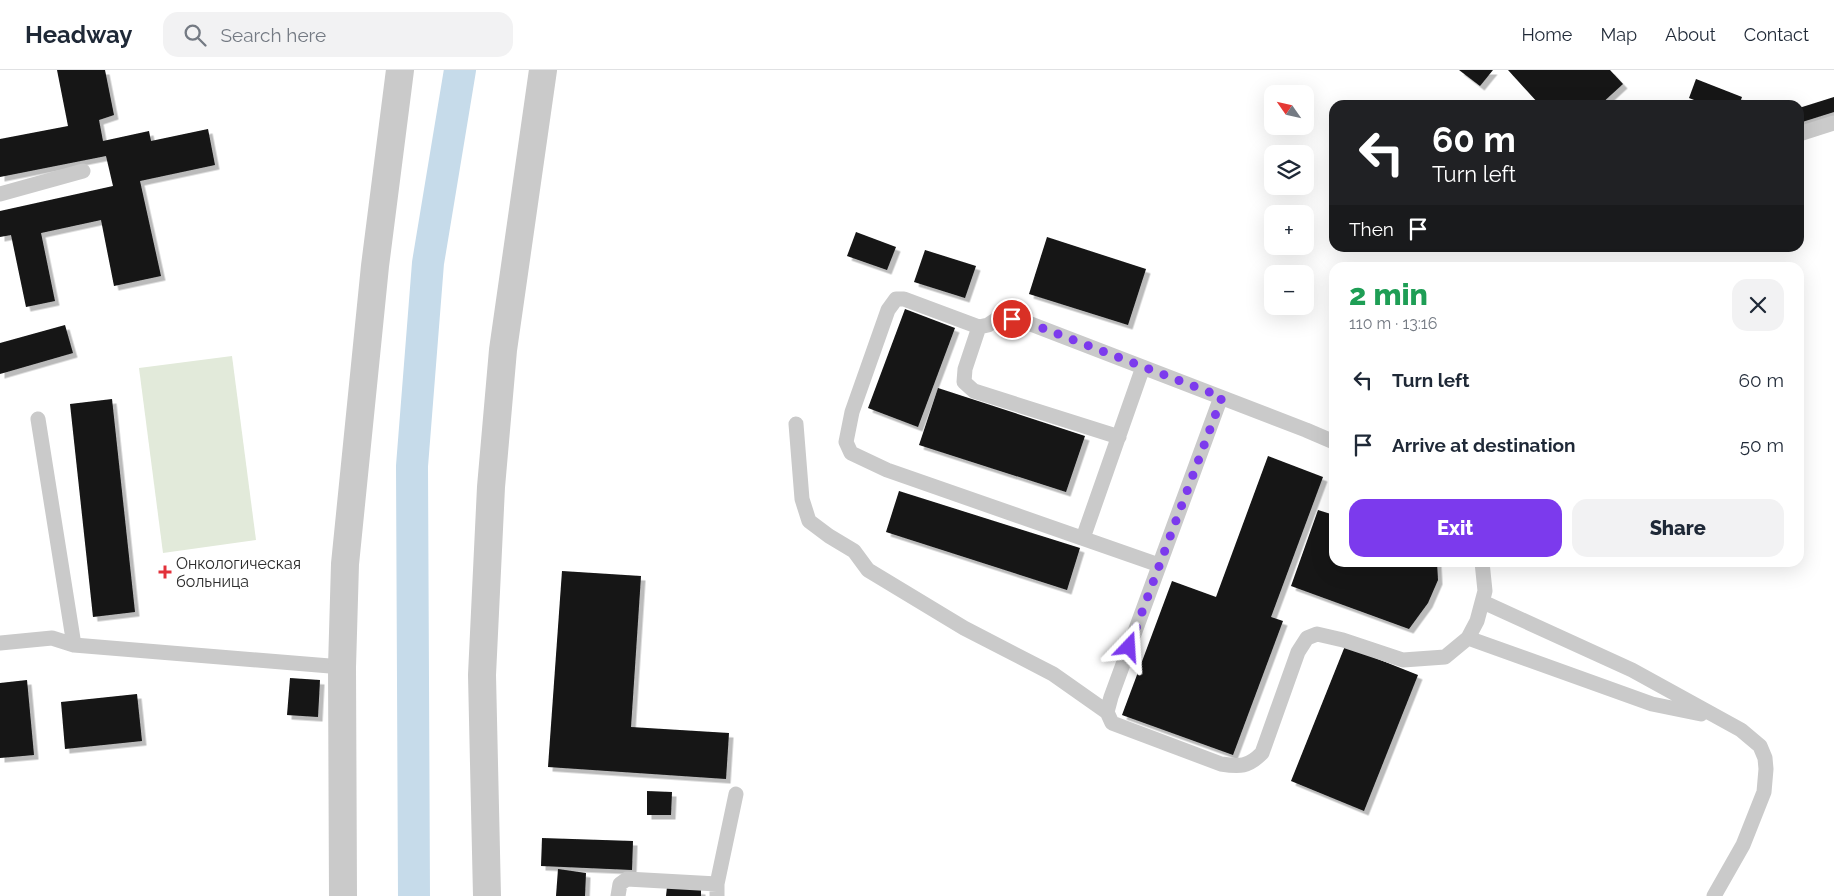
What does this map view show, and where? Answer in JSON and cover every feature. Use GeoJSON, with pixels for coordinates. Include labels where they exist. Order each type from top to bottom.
{"type":"FeatureCollection","features":[{"type":"Feature","properties":{"kind":"street"},"geometry":{"type":"LineString","coordinates":[[344,896],[342,667],[345,564],[375,266],[400,70]]}},
{"type":"Feature","properties":{"kind":"street"},"geometry":{"type":"LineString","coordinates":[[487,896],[482,675],[491,487],[503,350],[543,70]]}},
{"type":"Feature","properties":{"kind":"lane"},"geometry":{"type":"LineString","coordinates":[[1804,132],[1834,123]]}},
{"type":"Feature","properties":{"kind":"lane"},"geometry":{"type":"LineString","coordinates":[[0,194],[83,171]]}},
{"type":"Feature","properties":{"kind":"lane"},"geometry":{"type":"LineString","coordinates":[[1160,564],[887,470],[851,453],[846,442],[852,412],[888,310],[896,300],[904,299],[979,327],[988,325],[1000,317],[1024,321],[1329,440]]}},
{"type":"Feature","properties":{"kind":"lane"},"geometry":{"type":"LineString","coordinates":[[979,327],[965,369],[964,382],[974,391],[1118,437]]}},
{"type":"Feature","properties":{"kind":"lane"},"geometry":{"type":"LineString","coordinates":[[1083,538],[1144,367]]}},
{"type":"Feature","properties":{"kind":"lane"},"geometry":{"type":"LineString","coordinates":[[1107,712],[1111,696],[1222,397]]}},
{"type":"Feature","properties":{"kind":"lane"},"geometry":{"type":"LineString","coordinates":[[38,419],[74,645]]}},
{"type":"Feature","properties":{"kind":"lane"},"geometry":{"type":"LineString","coordinates":[[796,424],[802,499],[809,521],[854,551],[868,570],[964,628],[1053,674],[1107,712],[1112,723],[1221,764],[1240,767],[1255,761],[1262,753],[1298,652],[1307,638],[1317,634],[1343,640],[1403,660],[1445,657],[1468,638],[1477,621],[1485,591],[1483,567]]}},
{"type":"Feature","properties":{"kind":"lane"},"geometry":{"type":"LineString","coordinates":[[1483,602],[1632,670],[1741,730],[1760,746],[1765,758],[1764,792],[1743,845],[1714,896]]}},
{"type":"Feature","properties":{"kind":"lane"},"geometry":{"type":"LineString","coordinates":[[0,643],[52,638],[74,645],[342,667]]}},
{"type":"Feature","properties":{"kind":"lane"},"geometry":{"type":"LineString","coordinates":[[1468,638],[1652,704],[1717,718]]}},
{"type":"Feature","properties":{"kind":"lane"},"geometry":{"type":"LineString","coordinates":[[618,896],[620,884],[627,879],[717,890],[736,794]]}},
{"type":"Feature","properties":{"kind":"green space"},"geometry":{"type":"Polygon","coordinates":[[[232,356],[256,540],[163,553],[139,368],[232,356]]]}},
{"type":"Feature","properties":{"kind":"building"},"geometry":{"type":"Polygon","coordinates":[[[57,70],[105,70],[114,115],[99,120],[103,141],[149,131],[151,141],[208,129],[215,165],[140,181],[161,276],[114,286],[101,220],[41,233],[55,301],[26,307],[11,235],[0,237],[0,211],[113,186],[106,156],[0,177],[0,139],[68,126],[57,70]]]}},
{"type":"Feature","properties":{"kind":"building"},"geometry":{"type":"Polygon","coordinates":[[[1459,70],[1493,70],[1480,86],[1459,70]]]}},
{"type":"Feature","properties":{"kind":"building"},"geometry":{"type":"Polygon","coordinates":[[[1508,70],[1610,70],[1623,84],[1605,100],[1535,100],[1508,70]]]}},
{"type":"Feature","properties":{"kind":"building"},"geometry":{"type":"Polygon","coordinates":[[[1696,79],[1742,97],[1741,100],[1694,100],[1689,98],[1696,79]]]}},
{"type":"Feature","properties":{"kind":"building"},"geometry":{"type":"Polygon","coordinates":[[[1834,97],[1834,112],[1804,121],[1804,106],[1834,97]]]}},
{"type":"Feature","properties":{"kind":"building"},"geometry":{"type":"Polygon","coordinates":[[[856,232],[896,247],[887,270],[847,256],[856,232]]]}},
{"type":"Feature","properties":{"kind":"building"},"geometry":{"type":"Polygon","coordinates":[[[1047,237],[1146,269],[1128,325],[1029,294],[1047,237]]]}},
{"type":"Feature","properties":{"kind":"building"},"geometry":{"type":"Polygon","coordinates":[[[925,250],[976,266],[965,298],[914,282],[925,250]]]}},
{"type":"Feature","properties":{"kind":"building"},"geometry":{"type":"Polygon","coordinates":[[[905,309],[955,328],[918,427],[868,408],[905,309]]]}},
{"type":"Feature","properties":{"kind":"building"},"geometry":{"type":"Polygon","coordinates":[[[65,325],[73,353],[0,374],[0,343],[65,325]]]}},
{"type":"Feature","properties":{"kind":"building"},"geometry":{"type":"Polygon","coordinates":[[[938,388],[1085,436],[1066,492],[919,445],[938,388]]]}},
{"type":"Feature","properties":{"kind":"building"},"geometry":{"type":"Polygon","coordinates":[[[112,399],[135,612],[93,617],[70,404],[112,399]]]}},
{"type":"Feature","properties":{"kind":"building"},"geometry":{"type":"Polygon","coordinates":[[[1268,456],[1323,477],[1271,617],[1283,621],[1233,755],[1122,715],[1172,581],[1216,597],[1268,456]]]}},
{"type":"Feature","properties":{"kind":"building"},"geometry":{"type":"Polygon","coordinates":[[[899,491],[1080,548],[1067,590],[886,532],[899,491]]]}},
{"type":"Feature","properties":{"kind":"building"},"geometry":{"type":"Polygon","coordinates":[[[1318,510],[1329,513],[1329,567],[1437,567],[1438,580],[1428,603],[1409,629],[1291,586],[1318,510]]]}},
{"type":"Feature","properties":{"kind":"building"},"geometry":{"type":"Polygon","coordinates":[[[562,571],[641,576],[631,727],[729,733],[726,779],[548,767],[562,571]]]}},
{"type":"Feature","properties":{"kind":"building"},"geometry":{"type":"Polygon","coordinates":[[[1345,646],[1418,675],[1364,811],[1291,781],[1345,646]]]}},
{"type":"Feature","properties":{"kind":"building"},"geometry":{"type":"Polygon","coordinates":[[[290,678],[320,680],[318,717],[287,715],[290,678]]]}},
{"type":"Feature","properties":{"kind":"building"},"geometry":{"type":"Polygon","coordinates":[[[27,680],[34,755],[0,758],[0,683],[27,680]]]}},
{"type":"Feature","properties":{"kind":"building"},"geometry":{"type":"Polygon","coordinates":[[[137,694],[142,741],[65,749],[61,702],[137,694]]]}},
{"type":"Feature","properties":{"kind":"building"},"geometry":{"type":"Polygon","coordinates":[[[647,791],[672,792],[671,815],[647,815],[647,791]]]}},
{"type":"Feature","properties":{"kind":"building"},"geometry":{"type":"Polygon","coordinates":[[[542,838],[633,841],[632,870],[541,866],[542,838]]]}},
{"type":"Feature","properties":{"kind":"building"},"geometry":{"type":"Polygon","coordinates":[[[558,869],[586,873],[585,896],[556,896],[558,869]]]}},
{"type":"Feature","properties":{"kind":"building"},"geometry":{"type":"Polygon","coordinates":[[[667,887],[701,890],[701,896],[666,896],[667,887]]]}},
{"type":"Feature","properties":{"kind":"waterway"},"geometry":{"type":"LineString","coordinates":[[414,896],[412,466],[428,263],[460,70]]}},
{"type":"Feature","properties":{"kind":"place","name":"Онкологическая больница"},"geometry":{"type":"Point","coordinates":[165,572]}},
{"type":"Feature","properties":{"kind":"route"},"geometry":{"type":"LineString","coordinates":[[1012,319],[1024,321],[1222,397],[1129,647]]}}]}
